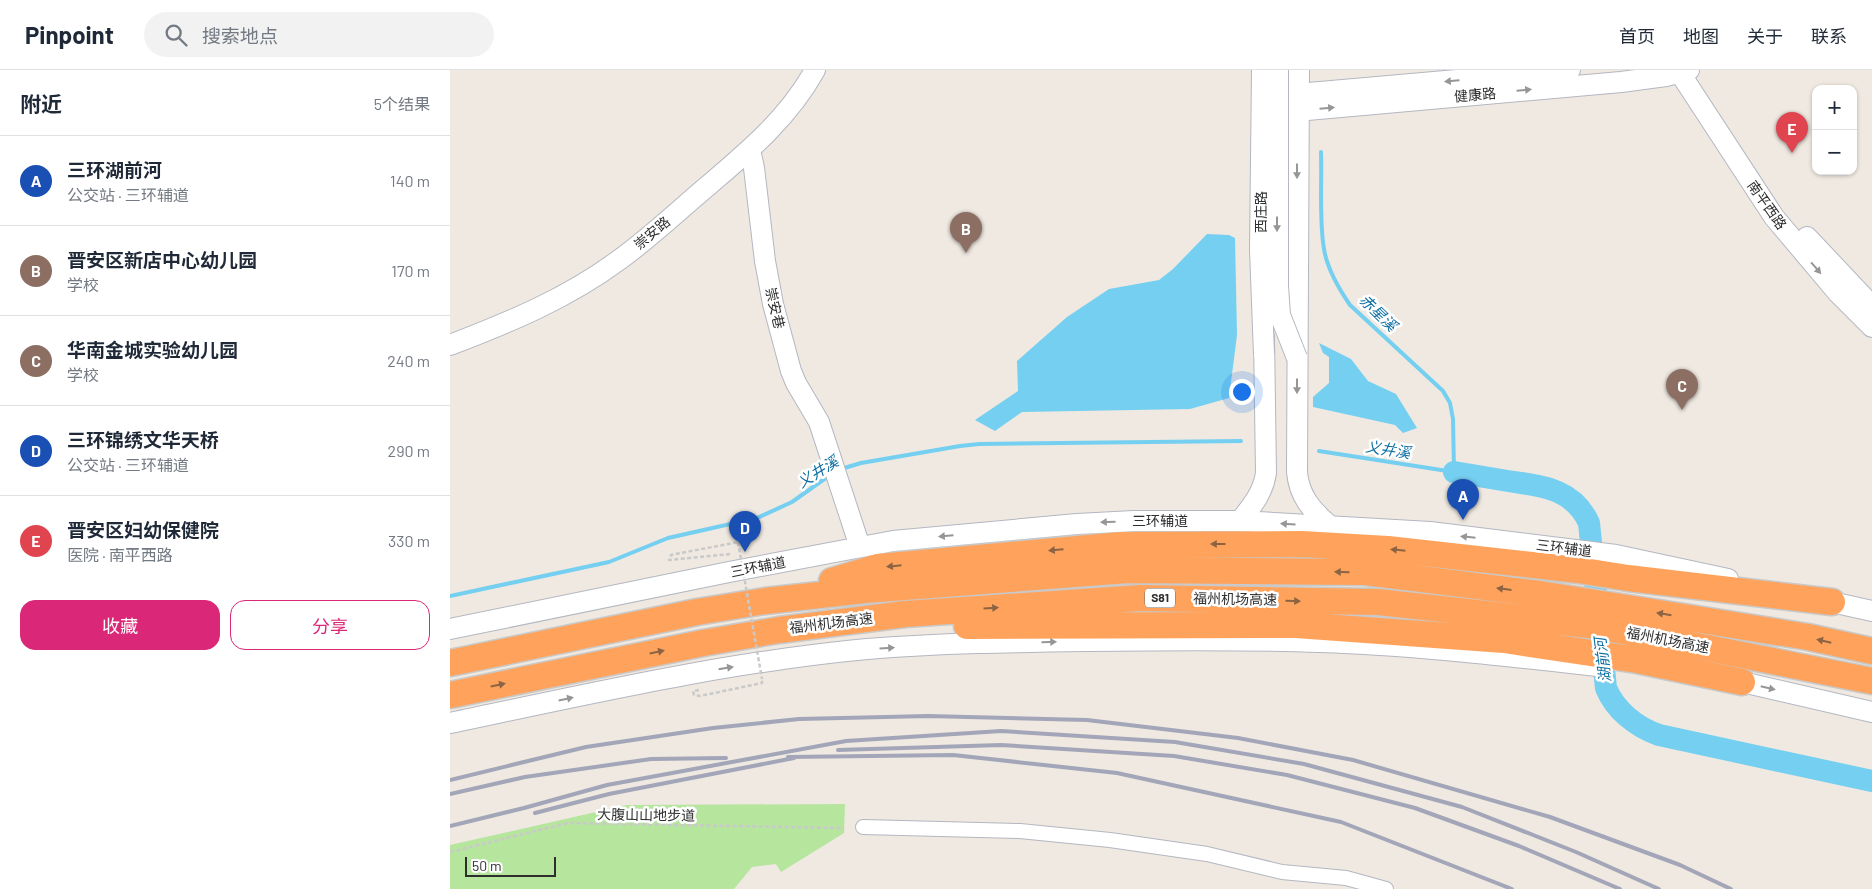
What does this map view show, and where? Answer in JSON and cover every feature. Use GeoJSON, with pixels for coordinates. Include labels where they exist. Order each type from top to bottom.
{"type":"FeatureCollection","features":[{"type":"Feature","properties":{"kind":"highway"},"geometry":{"type":"LineString","coordinates":[[765,601],[878,568],[1121,545],[1302,544],[1388,549],[1551,568],[1573,559],[1628,578],[1832,602]]}},
{"type":"Feature","properties":{"kind":"highway","name":"福州机场高速"},"geometry":{"type":"LineString","coordinates":[[450,663],[688,614],[765,601],[866,590],[1128,570],[1365,572],[1540,594],[1808,637],[1872,651]]}},
{"type":"Feature","properties":{"kind":"highway","name":"福州机场高速"},"geometry":{"type":"LineString","coordinates":[[450,695],[703,643],[779,630],[905,614],[1140,598],[1378,602],[1597,626],[1872,681]]}},
{"type":"Feature","properties":{"kind":"highway"},"geometry":{"type":"LineString","coordinates":[[779,630],[945,626],[1296,625],[1504,640],[1585,658],[1742,682]]}},
{"type":"Feature","properties":{"kind":"main road","name":"崇安路"},"geometry":{"type":"LineString","coordinates":[[450,345],[523,316],[586,282],[620,260],[770,131],[796,100],[814,70]]}},
{"type":"Feature","properties":{"kind":"main road"},"geometry":{"type":"LineString","coordinates":[[1240,522],[1263,488],[1266,473],[1261,70]]}},
{"type":"Feature","properties":{"kind":"main road","name":"西庄路"},"geometry":{"type":"LineString","coordinates":[[1261,70],[1260,250],[1264,354]]}},
{"type":"Feature","properties":{"kind":"main road"},"geometry":{"type":"LineString","coordinates":[[1278,70],[1278,286],[1280,315],[1296,358]]}},
{"type":"Feature","properties":{"kind":"main road"},"geometry":{"type":"LineString","coordinates":[[1299,70],[1296,358],[1298,480],[1304,498],[1318,516],[1330,526]]}},
{"type":"Feature","properties":{"kind":"main road","name":"健康路"},"geometry":{"type":"LineString","coordinates":[[1261,106],[1570,70]]}},
{"type":"Feature","properties":{"kind":"main road","name":"健康路"},"geometry":{"type":"LineString","coordinates":[[1298,102],[1622,82],[1685,71]]}},
{"type":"Feature","properties":{"kind":"main road","name":"南平西路"},"geometry":{"type":"LineString","coordinates":[[1685,71],[1783,207],[1824,256],[1872,306]]}},
{"type":"Feature","properties":{"kind":"main road","name":"南平西路"},"geometry":{"type":"LineString","coordinates":[[1685,71],[1774,217],[1816,268],[1872,327]]}},
{"type":"Feature","properties":{"kind":"main road","name":"崇安巷"},"geometry":{"type":"LineString","coordinates":[[750,150],[754,168],[765,261],[773,304],[786,352],[796,383],[816,415],[860,547]]}},
{"type":"Feature","properties":{"kind":"main road","name":"三环辅道"},"geometry":{"type":"LineString","coordinates":[[450,629],[893,541],[1077,524],[1134,521],[1240,522],[1430,532],[1573,559],[1616,554],[1872,611]]}},
{"type":"Feature","properties":{"kind":"main road"},"geometry":{"type":"LineString","coordinates":[[450,723],[678,676],[815,655],[868,649],[945,644],[1142,640],[1319,642],[1585,658]]}},
{"type":"Feature","properties":{"kind":"main road"},"geometry":{"type":"LineString","coordinates":[[1742,682],[1872,712]]}},
{"type":"Feature","properties":{"kind":"street"},"geometry":{"type":"LineString","coordinates":[[863,827],[995,830],[1076,836],[1163,846],[1207,854],[1282,872],[1346,878],[1386,889]]}},
{"type":"Feature","properties":{"kind":"path"},"geometry":{"type":"LineString","coordinates":[[703,689],[694,691],[694,695],[700,696],[762,684],[738,542],[671,554],[669,560],[730,554]]}},
{"type":"Feature","properties":{"kind":"path","name":"大腹山山地步道"},"geometry":{"type":"LineString","coordinates":[[450,852],[568,823],[844,828]]}},
{"type":"Feature","properties":{"kind":"green space"},"geometry":{"type":"Polygon","coordinates":[[[845,804],[844,833],[781,872],[776,864],[752,867],[734,889],[450,889],[450,845],[627,805],[845,804]]]}},
{"type":"Feature","properties":{"kind":"water"},"geometry":{"type":"Polygon","coordinates":[[[1207,234],[1229,235],[1235,238],[1237,335],[1229,398],[1190,409],[1022,412],[995,431],[975,420],[1018,391],[1017,361],[1067,317],[1109,289],[1159,280],[1173,269],[1207,234]]]}},
{"type":"Feature","properties":{"kind":"water"},"geometry":{"type":"Polygon","coordinates":[[[1319,343],[1351,359],[1368,381],[1396,394],[1417,428],[1403,433],[1395,425],[1313,407],[1313,397],[1329,383],[1329,357],[1323,353],[1319,343]]]}},
{"type":"Feature","properties":{"kind":"waterway","name":"赤星溪"},"geometry":{"type":"LineString","coordinates":[[1319,451],[1454,472],[1453,419],[1450,403],[1443,391],[1350,305],[1331,271],[1322,238],[1321,152]]}},
{"type":"Feature","properties":{"kind":"waterway","name":"义井溪"},"geometry":{"type":"LineString","coordinates":[[841,469],[861,463],[979,444],[1241,441]]}},
{"type":"Feature","properties":{"kind":"waterway","name":"湖前河"},"geometry":{"type":"LineString","coordinates":[[1454,472],[1544,487],[1565,496],[1582,511],[1589,523],[1606,688],[1615,704],[1627,717],[1650,732],[1659,735],[1872,781]]}},
{"type":"Feature","properties":{"kind":"waterway","name":"义井溪"},"geometry":{"type":"LineString","coordinates":[[450,596],[609,562],[668,538],[757,518],[792,502],[830,475]]}},
{"type":"Feature","properties":{"kind":"railway"},"geometry":{"type":"LineString","coordinates":[[450,780],[586,747],[713,728],[799,719],[928,716],[1087,720],[1238,738],[1353,760],[1550,817],[1680,865],[1731,889]]}},
{"type":"Feature","properties":{"kind":"railway"},"geometry":{"type":"LineString","coordinates":[[450,826],[607,785],[846,741],[1001,731],[1175,742],[1304,764],[1462,807],[1576,852],[1659,889]]}},
{"type":"Feature","properties":{"kind":"railway"},"geometry":{"type":"LineString","coordinates":[[838,750],[1001,745],[1174,756],[1287,775],[1415,808],[1519,846],[1620,889]]}},
{"type":"Feature","properties":{"kind":"railway"},"geometry":{"type":"LineString","coordinates":[[788,757],[953,755],[1117,773],[1341,822],[1512,889]]}},
{"type":"Feature","properties":{"kind":"railway"},"geometry":{"type":"LineString","coordinates":[[450,794],[525,777],[651,759],[726,758]]}},
{"type":"Feature","properties":{"kind":"railway"},"geometry":{"type":"LineString","coordinates":[[535,813],[609,794],[794,758]]}},
{"type":"Feature","properties":{"kind":"place","name":"晋安区妇幼保健院"},"geometry":{"type":"Point","coordinates":[1792,153]}},
{"type":"Feature","properties":{"kind":"place","name":"晋安区新店中心幼儿园"},"geometry":{"type":"Point","coordinates":[966,253]}},
{"type":"Feature","properties":{"kind":"place","name":"华南金城实验幼儿园"},"geometry":{"type":"Point","coordinates":[1682,410]}},
{"type":"Feature","properties":{"kind":"place","name":"三环湖前河"},"geometry":{"type":"Point","coordinates":[1463,520]}},
{"type":"Feature","properties":{"kind":"place","name":"三环锦绣文华天桥"},"geometry":{"type":"Point","coordinates":[745,552]}}]}
